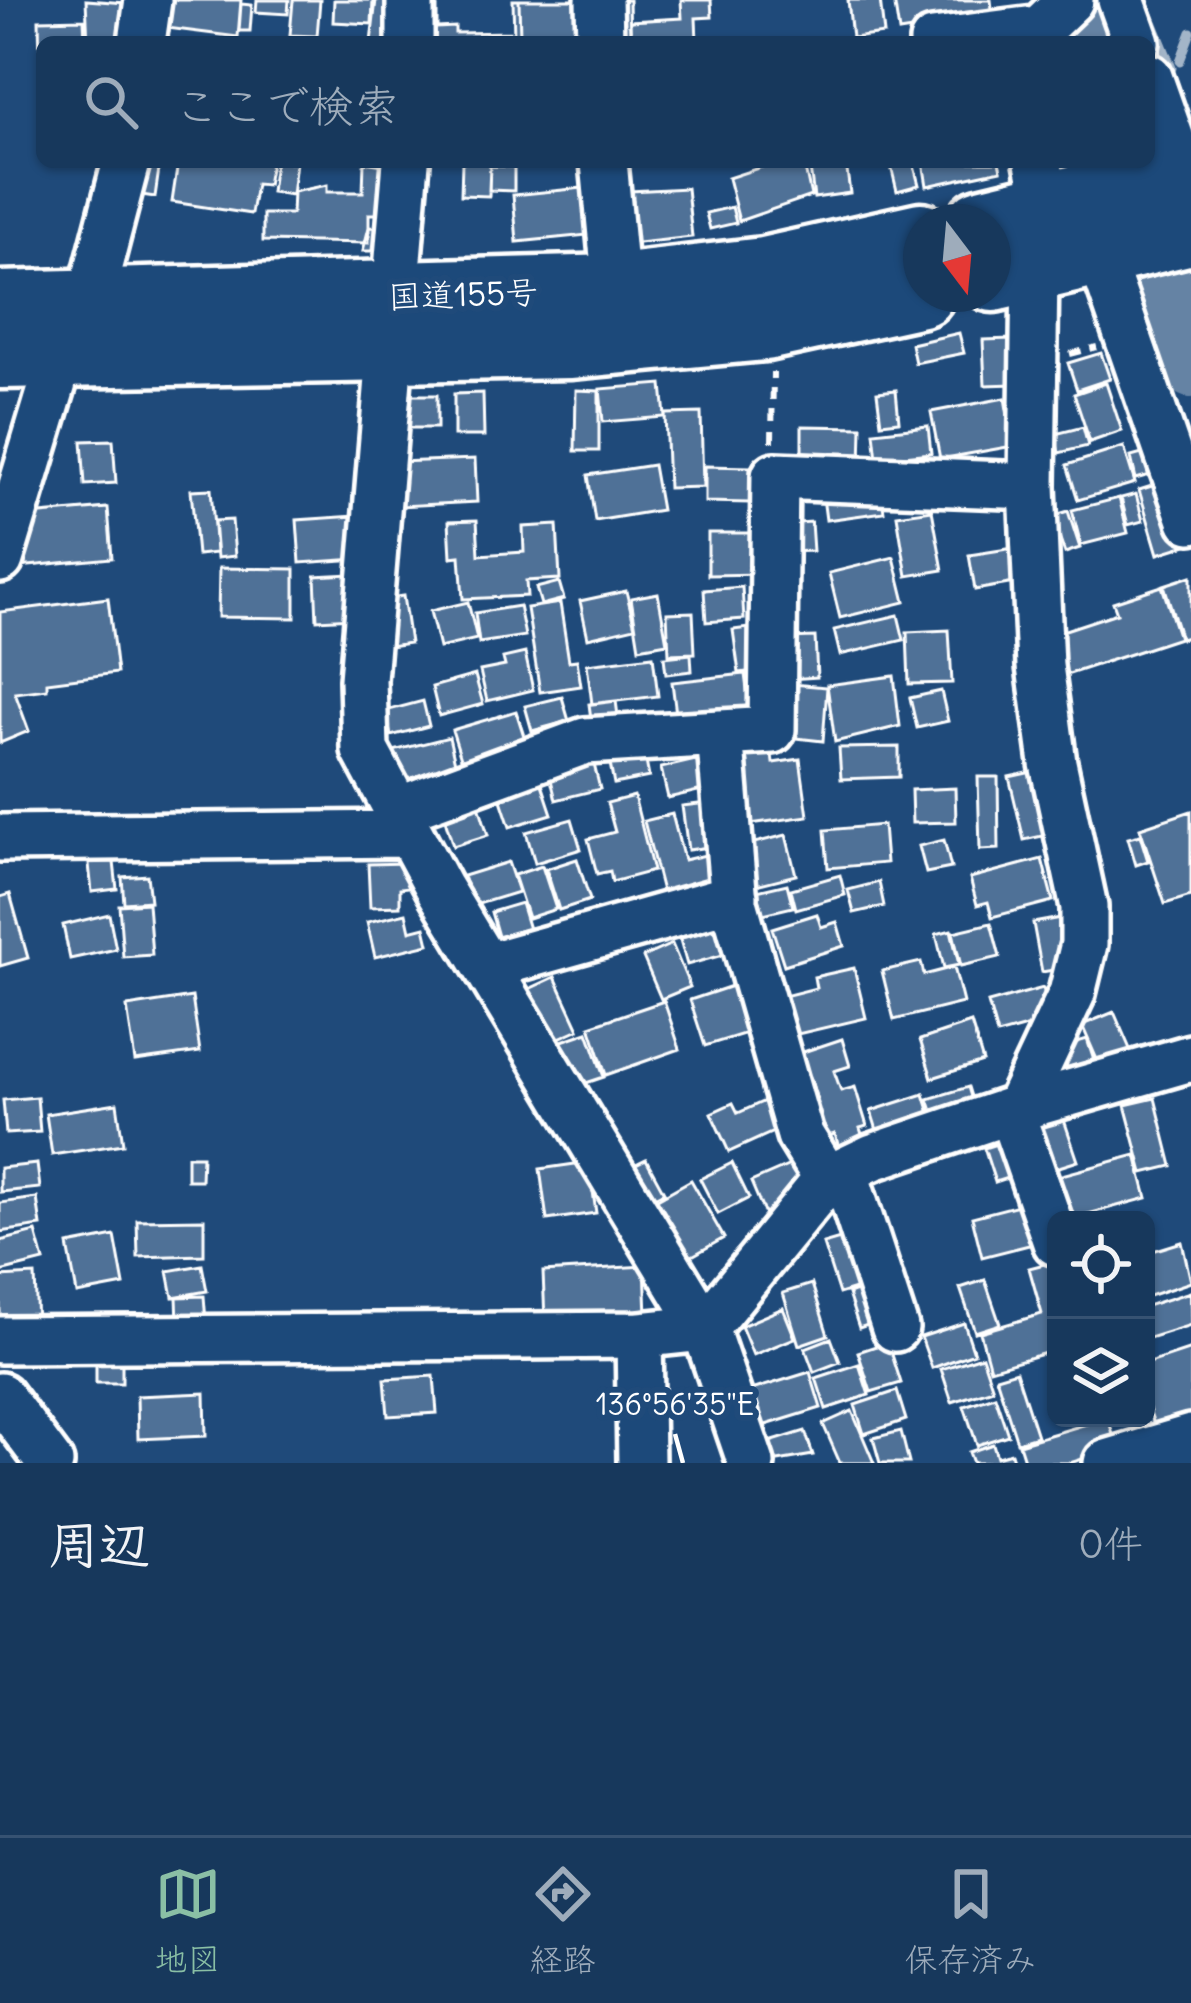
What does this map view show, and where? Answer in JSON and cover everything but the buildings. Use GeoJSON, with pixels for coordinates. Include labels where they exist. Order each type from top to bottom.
{"type":"FeatureCollection","features":[{"type":"Feature","properties":{"kind":"highway"},"geometry":{"type":"LineString","coordinates":[[1028,229],[1188,192]]}},
{"type":"Feature","properties":{"kind":"highway"},"geometry":{"type":"LineString","coordinates":[[1028,229],[1100,253],[1188,192]]}},
{"type":"Feature","properties":{"kind":"highway","name":"国道155号"},"geometry":{"type":"LineString","coordinates":[[27,369],[764,271],[903,240]]}},
{"type":"Feature","properties":{"kind":"highway","name":"国道155号"},"geometry":{"type":"LineString","coordinates":[[0,305],[89,304],[396,322],[571,345],[765,327],[903,297]]}},
{"type":"Feature","properties":{"kind":"street"},"geometry":{"type":"LineString","coordinates":[[143,36],[148,0]]}},
{"type":"Feature","properties":{"kind":"street"},"geometry":{"type":"LineString","coordinates":[[410,0],[410,36]]}},
{"type":"Feature","properties":{"kind":"street"},"geometry":{"type":"LineString","coordinates":[[599,0],[600,36]]}},
{"type":"Feature","properties":{"kind":"street"},"geometry":{"type":"LineString","coordinates":[[1121,0],[1134,36]]}},
{"type":"Feature","properties":{"kind":"street"},"geometry":{"type":"LineString","coordinates":[[960,36],[1044,18]]}},
{"type":"Feature","properties":{"kind":"street"},"geometry":{"type":"LineString","coordinates":[[1155,95],[1188,192]]}},
{"type":"Feature","properties":{"kind":"street"},"geometry":{"type":"LineString","coordinates":[[89,304],[124,168]]}},
{"type":"Feature","properties":{"kind":"street"},"geometry":{"type":"LineString","coordinates":[[406,168],[363,680],[365,750],[403,822],[705,1328],[751,1463]]}},
{"type":"Feature","properties":{"kind":"street"},"geometry":{"type":"LineString","coordinates":[[605,168],[616,288]]}},
{"type":"Feature","properties":{"kind":"street"},"geometry":{"type":"LineString","coordinates":[[1028,229],[1040,665],[1053,763],[1084,907],[1084,944],[1072,993],[1014,1110],[1047,1213]]}},
{"type":"Feature","properties":{"kind":"street"},"geometry":{"type":"LineString","coordinates":[[1100,253],[1191,520]]}},
{"type":"Feature","properties":{"kind":"street"},"geometry":{"type":"LineString","coordinates":[[0,559],[27,369]]}},
{"type":"Feature","properties":{"kind":"street"},"geometry":{"type":"LineString","coordinates":[[0,838],[403,822],[585,741],[772,730],[775,476],[1033,486]]}},
{"type":"Feature","properties":{"kind":"street"},"geometry":{"type":"LineString","coordinates":[[720,733],[734,897],[800,1136],[836,1175],[896,1328]]}},
{"type":"Feature","properties":{"kind":"street"},"geometry":{"type":"LineString","coordinates":[[488,966],[734,897]]}},
{"type":"Feature","properties":{"kind":"street"},"geometry":{"type":"LineString","coordinates":[[0,1340],[639,1335],[705,1328],[836,1175],[1014,1110],[1191,1058]]}},
{"type":"Feature","properties":{"kind":"street"},"geometry":{"type":"LineString","coordinates":[[639,1335],[641,1463]]}},
{"type":"Feature","properties":{"kind":"street"},"geometry":{"type":"LineString","coordinates":[[0,1396],[50,1463]]}},
{"type":"Feature","properties":{"kind":"street"},"geometry":{"type":"LineString","coordinates":[[1118,1445],[1191,1438]]}},
{"type":"Feature","properties":{"kind":"path"},"geometry":{"type":"LineString","coordinates":[[772,355],[775,476]]}},
{"type":"Feature","properties":{"kind":"waterway"},"geometry":{"type":"LineString","coordinates":[[1079,0],[1091,36]]}},
{"type":"Feature","properties":{"kind":"waterway"},"geometry":{"type":"LineString","coordinates":[[1147,7],[1172,68]]}},
{"type":"Feature","properties":{"kind":"waterway"},"geometry":{"type":"LineString","coordinates":[[1180,61],[1191,32]]}},
{"type":"Feature","properties":{"kind":"waterway"},"geometry":{"type":"LineString","coordinates":[[1142,200],[1191,371]]}}]}
